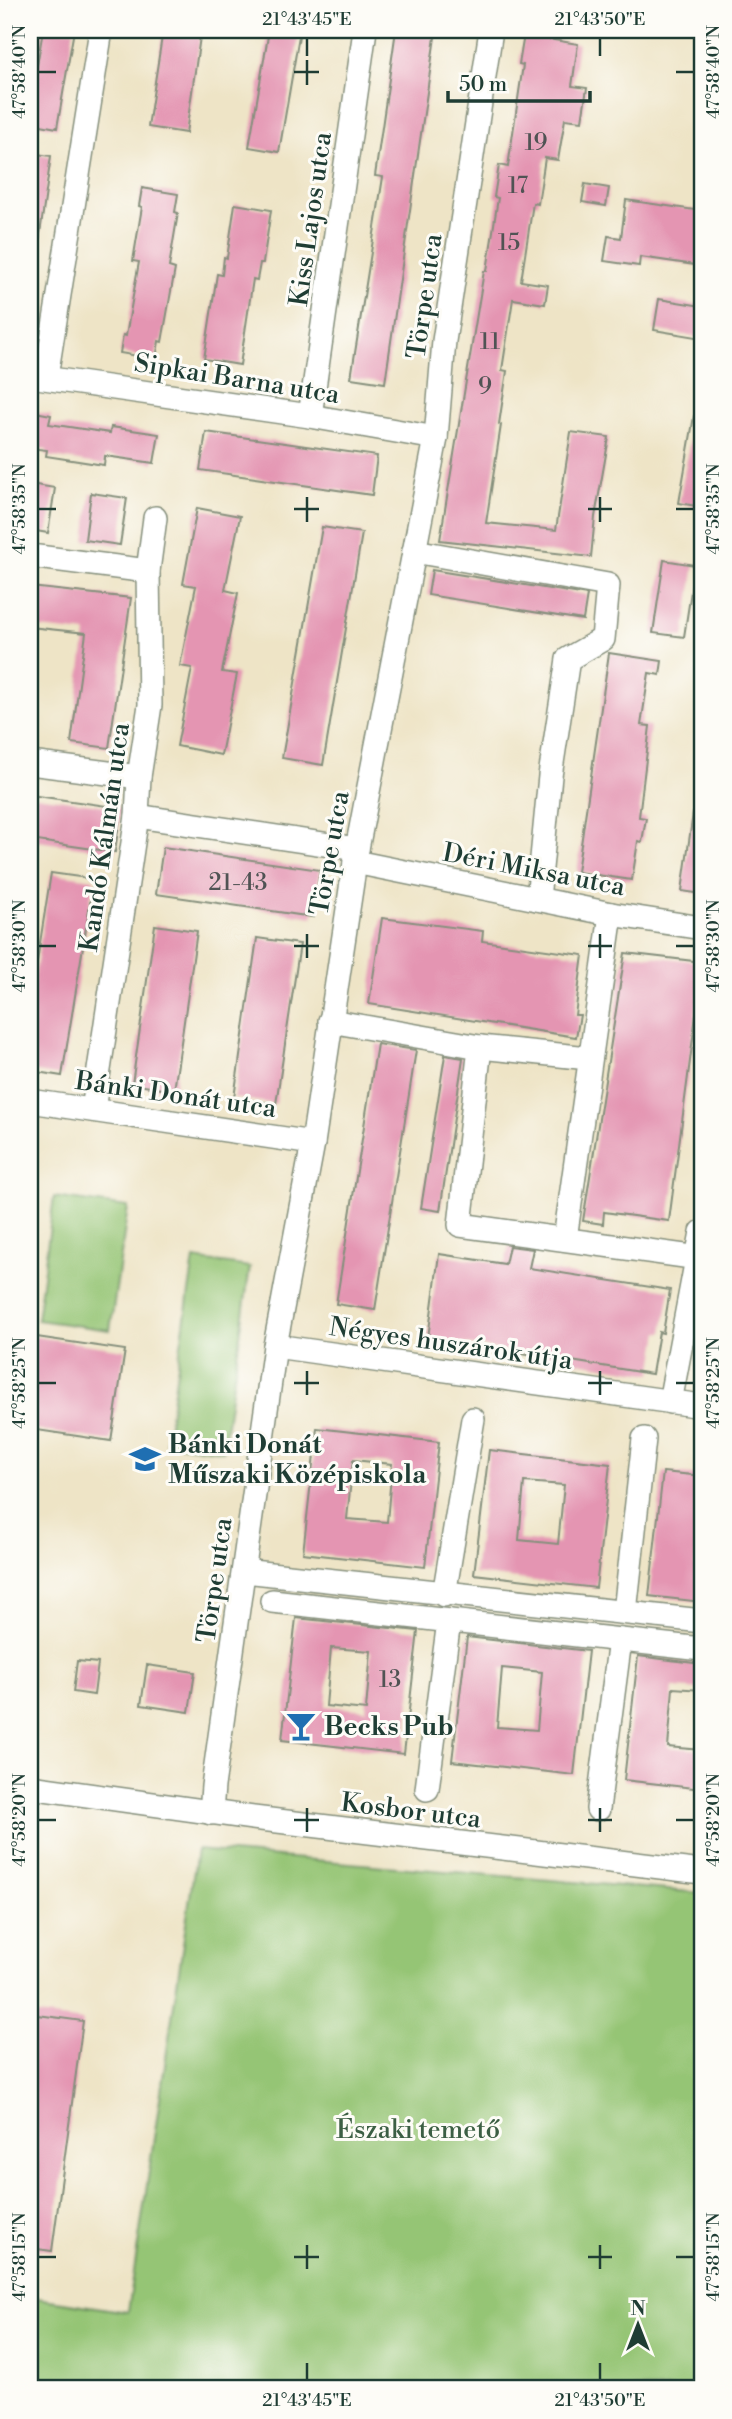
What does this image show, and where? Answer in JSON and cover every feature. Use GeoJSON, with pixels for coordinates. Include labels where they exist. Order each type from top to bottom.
{"type":"FeatureCollection","features":[{"type":"Feature","properties":{"kind":"street"},"geometry":{"type":"LineString","coordinates":[[38,377],[101,30]]}},
{"type":"Feature","properties":{"kind":"street","name":"Kiss Lajos utca"},"geometry":{"type":"LineString","coordinates":[[310,416],[365,30]]}},
{"type":"Feature","properties":{"kind":"street","name":"Törpe utca"},"geometry":{"type":"LineString","coordinates":[[211,1812],[275,1346],[313,1143],[356,856],[436,438],[444,341],[491,30]]}},
{"type":"Feature","properties":{"kind":"street","name":"Sipkai Barna utca"},"geometry":{"type":"LineString","coordinates":[[38,377],[310,416],[436,438]]}},
{"type":"Feature","properties":{"kind":"street","name":"Kandó Kálmán utca"},"geometry":{"type":"LineString","coordinates":[[93,1110],[137,816],[139,777],[150,705],[148,571],[155,518]]}},
{"type":"Feature","properties":{"kind":"street"},"geometry":{"type":"LineString","coordinates":[[414,551],[608,585],[603,639],[568,659],[550,776],[538,899]]}},
{"type":"Feature","properties":{"kind":"street"},"geometry":{"type":"LineString","coordinates":[[30,556],[148,571]]}},
{"type":"Feature","properties":{"kind":"street"},"geometry":{"type":"LineString","coordinates":[[30,764],[139,777]]}},
{"type":"Feature","properties":{"kind":"street","name":"Déri Miksa utca"},"geometry":{"type":"LineString","coordinates":[[137,816],[356,856],[611,914],[702,928]]}},
{"type":"Feature","properties":{"kind":"street"},"geometry":{"type":"LineString","coordinates":[[565,1239],[611,914]]}},
{"type":"Feature","properties":{"kind":"street"},"geometry":{"type":"LineString","coordinates":[[330,1021],[480,1046],[589,1058]]}},
{"type":"Feature","properties":{"kind":"street"},"geometry":{"type":"LineString","coordinates":[[480,1046],[460,1225],[699,1258]]}},
{"type":"Feature","properties":{"kind":"street","name":"Bánki Donát utca"},"geometry":{"type":"LineString","coordinates":[[30,1101],[313,1143]]}},
{"type":"Feature","properties":{"kind":"street"},"geometry":{"type":"LineString","coordinates":[[670,1402],[702,1232]]}},
{"type":"Feature","properties":{"kind":"street","name":"Négyes huszárok útja"},"geometry":{"type":"LineString","coordinates":[[275,1346],[702,1406]]}},
{"type":"Feature","properties":{"kind":"street"},"geometry":{"type":"LineString","coordinates":[[444,1595],[473,1419]]}},
{"type":"Feature","properties":{"kind":"street"},"geometry":{"type":"LineString","coordinates":[[625,1612],[645,1438]]}},
{"type":"Feature","properties":{"kind":"street"},"geometry":{"type":"LineString","coordinates":[[244,1571],[444,1595],[702,1621]]}},
{"type":"Feature","properties":{"kind":"street"},"geometry":{"type":"LineString","coordinates":[[272,1601],[702,1649]]}},
{"type":"Feature","properties":{"kind":"street"},"geometry":{"type":"LineString","coordinates":[[427,1789],[449,1621]]}},
{"type":"Feature","properties":{"kind":"street"},"geometry":{"type":"LineString","coordinates":[[598,1809],[620,1640]]}},
{"type":"Feature","properties":{"kind":"street","name":"Kosbor utca"},"geometry":{"type":"LineString","coordinates":[[30,1787],[702,1872]]}},
{"type":"Feature","properties":{"kind":"green space"},"geometry":{"type":"Polygon","coordinates":[[[54,1197],[128,1207],[110,1330],[37,1320],[54,1197]]]}},
{"type":"Feature","properties":{"kind":"green space"},"geometry":{"type":"Polygon","coordinates":[[[194,1259],[250,1267],[223,1451],[166,1443],[194,1259]]]}},
{"type":"Feature","properties":{"kind":"green space","name":"Északi temető"},"geometry":{"type":"Polygon","coordinates":[[[197,1850],[702,1893],[702,2389],[30,2389],[30,2297],[128,2312],[197,1850]]]}},
{"type":"Feature","properties":{"kind":"building"},"geometry":{"type":"Polygon","coordinates":[[[43,30],[74,30],[57,128],[30,123],[30,107],[43,30]]]}},
{"type":"Feature","properties":{"kind":"building"},"geometry":{"type":"Polygon","coordinates":[[[163,30],[201,30],[186,133],[148,127],[163,30]]]}},
{"type":"Feature","properties":{"kind":"building"},"geometry":{"type":"Polygon","coordinates":[[[269,30],[300,30],[279,152],[249,147],[269,30]]]}},
{"type":"Feature","properties":{"kind":"building"},"geometry":{"type":"Polygon","coordinates":[[[396,30],[436,30],[385,383],[351,378],[383,177],[375,176],[396,30]]]}},
{"type":"Feature","properties":{"kind":"building"},"geometry":{"type":"Polygon","coordinates":[[[524,35],[578,44],[572,86],[587,88],[582,121],[565,119],[558,160],[545,158],[538,204],[533,203],[521,281],[548,285],[545,304],[513,299],[502,370],[507,371],[501,425],[486,523],[556,530],[571,432],[609,437],[591,557],[440,540],[484,271],[487,271],[498,198],[494,197],[499,165],[508,167],[523,65],[519,64],[524,35]]]}},
{"type":"Feature","properties":{"kind":"building"},"geometry":{"type":"Polygon","coordinates":[[[30,153],[51,156],[39,241],[30,240],[30,153]]]}},
{"type":"Feature","properties":{"kind":"building"},"geometry":{"type":"Polygon","coordinates":[[[585,184],[609,188],[606,206],[582,202],[585,184]]]}},
{"type":"Feature","properties":{"kind":"building"},"geometry":{"type":"Polygon","coordinates":[[[142,188],[178,194],[175,212],[178,213],[169,267],[175,269],[162,342],[159,341],[156,359],[120,353],[123,335],[126,336],[139,262],[133,261],[142,207],[139,206],[142,188]]]}},
{"type":"Feature","properties":{"kind":"building"},"geometry":{"type":"Polygon","coordinates":[[[626,200],[702,211],[702,266],[640,257],[639,266],[604,261],[608,236],[621,238],[626,200]]]}},
{"type":"Feature","properties":{"kind":"building"},"geometry":{"type":"Polygon","coordinates":[[[235,204],[271,210],[263,263],[260,263],[257,280],[253,279],[240,365],[204,359],[217,274],[222,275],[224,257],[227,258],[235,204]]]}},
{"type":"Feature","properties":{"kind":"building"},"geometry":{"type":"Polygon","coordinates":[[[659,299],[702,306],[702,338],[654,330],[659,299]]]}},
{"type":"Feature","properties":{"kind":"building"},"geometry":{"type":"Polygon","coordinates":[[[30,411],[51,415],[49,424],[110,433],[111,427],[159,434],[154,463],[105,456],[104,465],[46,456],[47,450],[30,448],[30,411]]]}},
{"type":"Feature","properties":{"kind":"building"},"geometry":{"type":"Polygon","coordinates":[[[694,416],[702,417],[702,507],[679,503],[694,416]]]}},
{"type":"Feature","properties":{"kind":"building"},"geometry":{"type":"Polygon","coordinates":[[[206,432],[377,456],[372,495],[200,470],[206,432]]]}},
{"type":"Feature","properties":{"kind":"building"},"geometry":{"type":"Polygon","coordinates":[[[30,484],[55,488],[48,533],[30,530],[30,484]]]}},
{"type":"Feature","properties":{"kind":"building"},"geometry":{"type":"Polygon","coordinates":[[[91,493],[127,498],[120,545],[85,540],[91,493]]]}},
{"type":"Feature","properties":{"kind":"building"},"geometry":{"type":"Polygon","coordinates":[[[197,508],[240,516],[225,590],[238,593],[222,672],[237,674],[221,755],[177,746],[192,668],[180,666],[196,586],[183,584],[197,508]]]}},
{"type":"Feature","properties":{"kind":"building"},"geometry":{"type":"Polygon","coordinates":[[[322,527],[362,533],[323,765],[282,758],[322,527]]]}},
{"type":"Feature","properties":{"kind":"building"},"geometry":{"type":"Polygon","coordinates":[[[664,560],[695,565],[684,637],[653,633],[664,560]]]}},
{"type":"Feature","properties":{"kind":"building"},"geometry":{"type":"Polygon","coordinates":[[[432,570],[587,595],[583,620],[428,595],[432,570]]]}},
{"type":"Feature","properties":{"kind":"building"},"geometry":{"type":"Polygon","coordinates":[[[30,587],[131,598],[109,748],[71,743],[86,633],[30,627],[30,587]]]}},
{"type":"Feature","properties":{"kind":"building"},"geometry":{"type":"Polygon","coordinates":[[[609,653],[662,661],[660,675],[649,673],[641,725],[650,726],[639,817],[646,818],[642,842],[638,841],[632,880],[577,872],[609,653]]]}},
{"type":"Feature","properties":{"kind":"building"},"geometry":{"type":"Polygon","coordinates":[[[30,795],[121,808],[115,852],[30,840],[30,795]]]}},
{"type":"Feature","properties":{"kind":"building"},"geometry":{"type":"Polygon","coordinates":[[[693,813],[702,814],[702,894],[682,891],[693,813]]]}},
{"type":"Feature","properties":{"kind":"building"},"geometry":{"type":"Polygon","coordinates":[[[163,847],[320,870],[313,917],[156,894],[163,847]]]}},
{"type":"Feature","properties":{"kind":"building"},"geometry":{"type":"Polygon","coordinates":[[[51,873],[94,879],[62,1076],[30,1071],[30,1006],[51,873]]]}},
{"type":"Feature","properties":{"kind":"building"},"geometry":{"type":"Polygon","coordinates":[[[382,918],[483,931],[482,941],[583,955],[575,1015],[580,1015],[576,1037],[369,1004],[382,918]]]}},
{"type":"Feature","properties":{"kind":"building"},"geometry":{"type":"Polygon","coordinates":[[[155,925],[197,931],[174,1091],[132,1084],[155,925]]]}},
{"type":"Feature","properties":{"kind":"building"},"geometry":{"type":"Polygon","coordinates":[[[257,938],[300,944],[276,1104],[234,1098],[257,938]]]}},
{"type":"Feature","properties":{"kind":"building"},"geometry":{"type":"Polygon","coordinates":[[[625,953],[702,962],[702,969],[669,1221],[604,1212],[603,1224],[583,1221],[625,953]]]}},
{"type":"Feature","properties":{"kind":"building"},"geometry":{"type":"Polygon","coordinates":[[[377,1044],[416,1050],[375,1310],[336,1304],[377,1044]]]}},
{"type":"Feature","properties":{"kind":"building"},"geometry":{"type":"Polygon","coordinates":[[[445,1055],[463,1058],[440,1211],[421,1208],[445,1055]]]}},
{"type":"Feature","properties":{"kind":"building"},"geometry":{"type":"Polygon","coordinates":[[[509,1246],[533,1249],[529,1268],[670,1290],[663,1333],[659,1332],[652,1374],[428,1338],[439,1254],[505,1264],[509,1246]]]}},
{"type":"Feature","properties":{"kind":"building"},"geometry":{"type":"Polygon","coordinates":[[[30,1336],[125,1350],[111,1441],[30,1429],[30,1336]]]}},
{"type":"Feature","properties":{"kind":"building"},"geometry":{"type":"Polygon","coordinates":[[[317,1428],[439,1442],[425,1567],[303,1553],[317,1428]],[[353,1460],[347,1519],[387,1522],[392,1464],[353,1460]]]}},
{"type":"Feature","properties":{"kind":"building"},"geometry":{"type":"Polygon","coordinates":[[[489,1450],[610,1464],[596,1588],[474,1574],[489,1450]],[[524,1482],[519,1540],[558,1544],[564,1485],[524,1482]]]}},
{"type":"Feature","properties":{"kind":"building"},"geometry":{"type":"Polygon","coordinates":[[[663,1472],[702,1476],[695,1566],[702,1567],[702,1602],[649,1596],[663,1472]]]}},
{"type":"Feature","properties":{"kind":"building"},"geometry":{"type":"Polygon","coordinates":[[[296,1618],[418,1631],[404,1754],[282,1740],[296,1618]],[[331,1648],[326,1706],[366,1710],[371,1651],[331,1648]]]}},
{"type":"Feature","properties":{"kind":"building"},"geometry":{"type":"Polygon","coordinates":[[[467,1637],[588,1651],[574,1775],[452,1761],[467,1637]],[[502,1668],[497,1727],[537,1730],[542,1672],[502,1668]]]}},
{"type":"Feature","properties":{"kind":"building"},"geometry":{"type":"Polygon","coordinates":[[[638,1656],[702,1664],[702,1690],[673,1688],[668,1747],[702,1750],[702,1789],[624,1780],[638,1656]]]}},
{"type":"Feature","properties":{"kind":"building"},"geometry":{"type":"Polygon","coordinates":[[[77,1661],[98,1663],[94,1695],[73,1692],[77,1661]]]}},
{"type":"Feature","properties":{"kind":"building"},"geometry":{"type":"Polygon","coordinates":[[[147,1665],[195,1672],[189,1712],[141,1705],[147,1665]]]}},
{"type":"Feature","properties":{"kind":"building"},"geometry":{"type":"Polygon","coordinates":[[[30,2014],[83,2021],[52,2251],[30,2248],[30,2014]]]}},
{"type":"Feature","properties":{"kind":"place","name":"Bánki Donát Műszaki Középiskola"},"geometry":{"type":"Point","coordinates":[145,1459]}},
{"type":"Feature","properties":{"kind":"place","name":"Becks Pub"},"geometry":{"type":"Point","coordinates":[301,1726]}}]}
